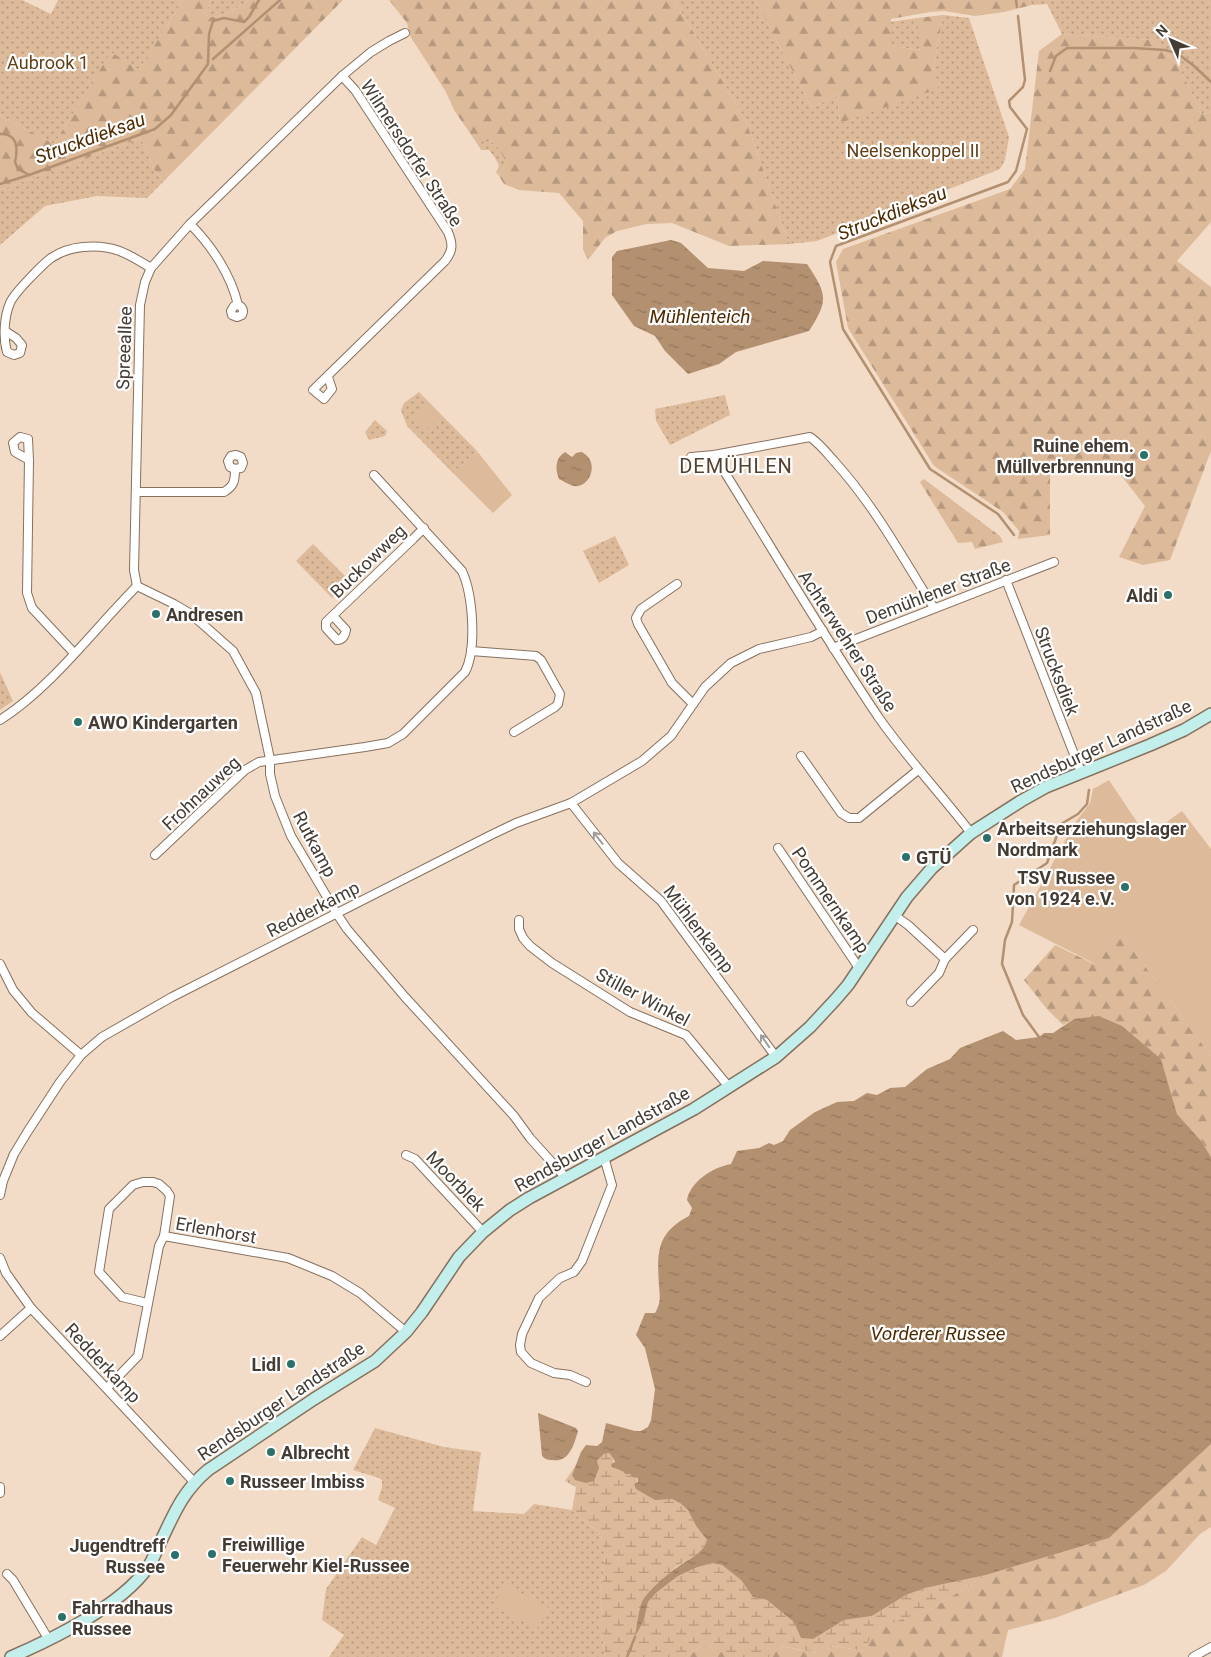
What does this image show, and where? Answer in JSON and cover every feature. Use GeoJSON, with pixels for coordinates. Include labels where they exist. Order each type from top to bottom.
{"type":"FeatureCollection","features":[{"type":"Feature","properties":{"kind":"street","name":"Spreeallee"},"geometry":{"type":"LineString","coordinates":[[137,586],[134,570],[140,305],[150,268],[190,224],[342,76],[371,52],[405,34]]}},
{"type":"Feature","properties":{"kind":"street","name":"Wilmersdorfer Straße"},"geometry":{"type":"LineString","coordinates":[[328,377],[340,362],[445,261],[450,254],[452,244],[448,232],[354,90],[342,76]]}},
{"type":"Feature","properties":{"kind":"street"},"geometry":{"type":"LineString","coordinates":[[190,224],[215,254],[235,292],[238,305]]}},
{"type":"Feature","properties":{"kind":"street"},"geometry":{"type":"LineString","coordinates":[[5,331],[10,302],[51,258],[66,250],[82,247],[102,247],[121,251],[150,268]]}},
{"type":"Feature","properties":{"kind":"street"},"geometry":{"type":"LineString","coordinates":[[691,458],[810,437],[841,469],[863,496],[934,608]]}},
{"type":"Feature","properties":{"kind":"street","name":"Achterwehrer Straße"},"geometry":{"type":"LineString","coordinates":[[714,455],[833,648],[880,719],[918,770],[971,833]]}},
{"type":"Feature","properties":{"kind":"street"},"geometry":{"type":"LineString","coordinates":[[29,460],[27,593],[32,608],[74,653]]}},
{"type":"Feature","properties":{"kind":"street"},"geometry":{"type":"LineString","coordinates":[[136,492],[224,492],[232,487],[235,482],[235,470]]}},
{"type":"Feature","properties":{"kind":"street"},"geometry":{"type":"LineString","coordinates":[[374,474],[458,564],[469,590],[471,651],[536,656],[541,660],[560,694],[558,704],[555,707],[514,732]]}},
{"type":"Feature","properties":{"kind":"street","name":"Buckowweg"},"geometry":{"type":"LineString","coordinates":[[333,616],[424,528]]}},
{"type":"Feature","properties":{"kind":"street","name":"Demühlener Straße"},"geometry":{"type":"LineString","coordinates":[[833,648],[1054,562]]}},
{"type":"Feature","properties":{"kind":"street","name":"Strucksdiek"},"geometry":{"type":"LineString","coordinates":[[1006,580],[1081,772]]}},
{"type":"Feature","properties":{"kind":"street"},"geometry":{"type":"LineString","coordinates":[[678,584],[641,609],[636,618],[672,683],[693,704]]}},
{"type":"Feature","properties":{"kind":"street"},"geometry":{"type":"LineString","coordinates":[[0,720],[28,698],[74,653],[137,586]]}},
{"type":"Feature","properties":{"kind":"street","name":"Rutkamp"},"geometry":{"type":"LineString","coordinates":[[137,586],[191,614],[233,651],[256,693],[270,760],[270,774],[275,796],[291,836],[337,914],[347,929],[392,982],[514,1116],[530,1138],[566,1178]]}},
{"type":"Feature","properties":{"kind":"street","name":"Redderkamp"},"geometry":{"type":"LineString","coordinates":[[0,1195],[3,1180],[14,1154],[60,1082],[82,1055],[102,1037],[172,996],[516,823],[571,803],[642,760],[671,736],[705,687],[720,672],[745,655],[764,647],[812,637],[823,631]]}},
{"type":"Feature","properties":{"kind":"street","name":"Frohnauweg"},"geometry":{"type":"LineString","coordinates":[[155,855],[245,770],[259,762],[365,747],[388,742],[403,734],[459,678],[468,666],[471,651]]}},
{"type":"Feature","properties":{"kind":"street","name":"Rendsburger Landstraße"},"geometry":{"type":"LineString","coordinates":[[11,1657],[49,1640],[98,1612],[132,1587],[149,1566],[176,1509],[194,1482],[208,1470],[314,1399],[375,1361],[406,1332],[422,1312],[459,1257],[483,1232],[516,1206],[694,1109],[730,1088],[776,1057],[810,1027],[836,999],[848,985],[907,896],[932,868],[971,833],[1046,787],[1184,730],[1211,714]]}},
{"type":"Feature","properties":{"kind":"street"},"geometry":{"type":"LineString","coordinates":[[801,756],[841,813],[849,818],[859,818],[918,770]]}},
{"type":"Feature","properties":{"kind":"street","name":"Mühlenkamp"},"geometry":{"type":"LineString","coordinates":[[571,803],[618,863],[661,901],[776,1057]]}},
{"type":"Feature","properties":{"kind":"street","name":"Pommernkamp"},"geometry":{"type":"LineString","coordinates":[[778,848],[859,968]]}},
{"type":"Feature","properties":{"kind":"street"},"geometry":{"type":"LineString","coordinates":[[894,915],[908,925],[945,959]]}},
{"type":"Feature","properties":{"kind":"street","name":"Stiller Winkel"},"geometry":{"type":"LineString","coordinates":[[519,920],[519,929],[523,938],[552,963],[630,1012],[686,1035],[730,1088]]}},
{"type":"Feature","properties":{"kind":"street"},"geometry":{"type":"LineString","coordinates":[[911,1002],[939,973],[945,959],[973,930]]}},
{"type":"Feature","properties":{"kind":"street"},"geometry":{"type":"LineString","coordinates":[[0,964],[13,990],[32,1013],[82,1055]]}},
{"type":"Feature","properties":{"kind":"street","name":"Moorblek"},"geometry":{"type":"LineString","coordinates":[[406,1155],[415,1159],[483,1232]]}},
{"type":"Feature","properties":{"kind":"street"},"geometry":{"type":"LineString","coordinates":[[586,1382],[570,1375],[554,1373],[532,1363],[521,1352],[520,1345],[522,1334],[540,1298],[560,1278],[574,1272],[582,1261],[612,1185],[604,1157]]}},
{"type":"Feature","properties":{"kind":"street"},"geometry":{"type":"LineString","coordinates":[[147,1303],[122,1297],[99,1272],[108,1209],[133,1185],[143,1182],[156,1182],[170,1196],[164,1236]]}},
{"type":"Feature","properties":{"kind":"street","name":"Erlenhorst"},"geometry":{"type":"LineString","coordinates":[[107,1388],[138,1356],[159,1246],[164,1236],[288,1258],[332,1276],[360,1293],[406,1332]]}},
{"type":"Feature","properties":{"kind":"street","name":"Redderkamp"},"geometry":{"type":"LineString","coordinates":[[0,1258],[6,1273],[31,1308],[194,1482]]}},
{"type":"Feature","properties":{"kind":"street"},"geometry":{"type":"LineString","coordinates":[[0,1336],[31,1308]]}},
{"type":"Feature","properties":{"kind":"street"},"geometry":{"type":"LineString","coordinates":[[0,1487],[0,1493]]}},
{"type":"Feature","properties":{"kind":"street"},"geometry":{"type":"LineString","coordinates":[[7,1574],[13,1580],[49,1640]]}},
{"type":"Feature","properties":{"kind":"street"},"geometry":{"type":"LineString","coordinates":[[1193,1657],[1211,1647]]}},
{"type":"Feature","properties":{"kind":"green space","name":"Aubrook 1"},"geometry":{"type":"Polygon","coordinates":[[[0,0],[22,0],[51,14],[58,0],[183,0],[139,70],[111,53],[54,144],[0,115],[0,0]]]}},
{"type":"Feature","properties":{"kind":"green space"},"geometry":{"type":"Polygon","coordinates":[[[183,0],[212,0],[205,13],[207,17],[212,17],[229,12],[249,0],[343,0],[164,181],[155,171],[141,138],[0,190],[0,115],[54,144],[111,52],[139,70],[183,0]]]}},
{"type":"Feature","properties":{"kind":"green space"},"geometry":{"type":"Polygon","coordinates":[[[212,0],[249,0],[223,15],[207,17],[205,13],[212,0]]]}},
{"type":"Feature","properties":{"kind":"green space"},"geometry":{"type":"Polygon","coordinates":[[[389,0],[674,0],[746,121],[789,244],[729,246],[672,223],[647,224],[617,231],[605,238],[588,260],[583,249],[583,221],[559,193],[519,190],[504,184],[499,176],[506,163],[501,151],[491,141],[476,142],[454,110],[446,92],[410,36],[407,23],[389,0]]]}},
{"type":"Feature","properties":{"kind":"green space","name":"Neelsenkoppel II"},"geometry":{"type":"Polygon","coordinates":[[[674,0],[755,0],[812,108],[837,94],[840,123],[933,71],[943,15],[969,18],[1009,137],[1005,160],[1000,169],[817,241],[789,244],[746,121],[674,0]]]}},
{"type":"Feature","properties":{"kind":"green space"},"geometry":{"type":"Polygon","coordinates":[[[755,0],[1029,0],[1032,5],[1004,12],[975,16],[944,11],[891,19],[892,46],[921,50],[917,18],[943,15],[933,71],[938,89],[840,123],[837,94],[812,108],[755,0]]]}},
{"type":"Feature","properties":{"kind":"green space"},"geometry":{"type":"Polygon","coordinates":[[[1029,0],[1211,0],[1211,112],[1202,114],[1178,65],[1153,40],[1062,34],[1047,4],[1032,5],[1029,0]]]}},
{"type":"Feature","properties":{"kind":"green space"},"geometry":{"type":"Polygon","coordinates":[[[917,18],[922,50],[891,46],[890,22],[917,18]]]}},
{"type":"Feature","properties":{"kind":"green space"},"geometry":{"type":"Polygon","coordinates":[[[1062,34],[1153,40],[1178,65],[1202,114],[1211,112],[1211,222],[1177,261],[1211,287],[1211,451],[1170,560],[1143,565],[1119,557],[1145,506],[1109,460],[1050,465],[1050,535],[1018,539],[1019,531],[1003,512],[934,466],[848,328],[836,262],[843,249],[1010,189],[1025,169],[1039,51],[1062,34]]]}},
{"type":"Feature","properties":{"kind":"green space"},"geometry":{"type":"Polygon","coordinates":[[[141,138],[155,171],[164,181],[147,198],[97,196],[45,206],[0,245],[0,190],[141,138]]]}},
{"type":"Feature","properties":{"kind":"green space"},"geometry":{"type":"Polygon","coordinates":[[[486,140],[500,148],[504,155],[506,163],[499,176],[496,172],[499,167],[495,158],[489,150],[481,150],[476,142],[486,140]]]}},
{"type":"Feature","properties":{"kind":"green space"},"geometry":{"type":"Polygon","coordinates":[[[419,392],[477,451],[453,473],[407,426],[401,410],[404,403],[419,392]]]}},
{"type":"Feature","properties":{"kind":"green space"},"geometry":{"type":"Polygon","coordinates":[[[725,395],[730,415],[670,445],[656,421],[655,409],[725,395]]]}},
{"type":"Feature","properties":{"kind":"green space"},"geometry":{"type":"Polygon","coordinates":[[[426,404],[439,418],[427,429],[414,416],[426,404]]]}},
{"type":"Feature","properties":{"kind":"green space"},"geometry":{"type":"Polygon","coordinates":[[[375,420],[387,431],[385,436],[369,440],[365,432],[375,420]]]}},
{"type":"Feature","properties":{"kind":"green space"},"geometry":{"type":"Polygon","coordinates":[[[477,451],[512,495],[493,513],[453,473],[477,451]]]}},
{"type":"Feature","properties":{"kind":"green space"},"geometry":{"type":"Polygon","coordinates":[[[924,479],[1000,536],[1003,542],[975,549],[972,542],[958,543],[920,482],[924,479]]]}},
{"type":"Feature","properties":{"kind":"green space"},"geometry":{"type":"Polygon","coordinates":[[[615,536],[629,565],[599,583],[583,551],[615,536]]]}},
{"type":"Feature","properties":{"kind":"green space"},"geometry":{"type":"Polygon","coordinates":[[[313,544],[350,581],[332,598],[296,561],[313,544]]]}},
{"type":"Feature","properties":{"kind":"green space"},"geometry":{"type":"Polygon","coordinates":[[[0,672],[13,701],[0,710],[0,672]]]}},
{"type":"Feature","properties":{"kind":"green space","name":"TSV Russee von 1924 e.V."},"geometry":{"type":"Polygon","coordinates":[[[1109,780],[1141,828],[1164,824],[1182,811],[1211,849],[1211,1056],[1126,940],[1112,933],[1095,964],[1019,925],[1074,824],[1090,803],[1093,789],[1109,780]]]}},
{"type":"Feature","properties":{"kind":"green space"},"geometry":{"type":"Polygon","coordinates":[[[1112,932],[1126,940],[1211,1056],[1211,1157],[1202,1142],[1177,1114],[1161,1059],[1074,1019],[1063,1025],[1046,1008],[1024,980],[1055,945],[1094,964],[1112,932]]]}},
{"type":"Feature","properties":{"kind":"green space"},"geometry":{"type":"Polygon","coordinates":[[[375,1428],[444,1447],[481,1452],[473,1511],[524,1514],[534,1504],[572,1510],[599,1532],[605,1555],[601,1593],[605,1657],[329,1657],[344,1635],[322,1620],[326,1589],[362,1537],[376,1545],[395,1508],[378,1500],[382,1480],[353,1470],[375,1428]]]}},
{"type":"Feature","properties":{"kind":"green space"},"geometry":{"type":"Polygon","coordinates":[[[1211,1444],[1211,1527],[1200,1534],[1166,1571],[1144,1585],[1055,1618],[1008,1630],[1002,1657],[769,1657],[779,1646],[817,1653],[834,1646],[864,1651],[874,1629],[931,1609],[986,1575],[1109,1538],[1211,1444]]]}},
{"type":"Feature","properties":{"kind":"green space"},"geometry":{"type":"Polygon","coordinates":[[[609,1453],[614,1459],[612,1467],[638,1477],[636,1489],[648,1495],[672,1499],[688,1510],[696,1526],[707,1540],[705,1546],[698,1554],[677,1566],[643,1601],[636,1635],[644,1620],[648,1602],[656,1593],[678,1576],[712,1562],[722,1565],[741,1580],[753,1597],[767,1600],[795,1622],[801,1637],[812,1639],[844,1620],[872,1616],[906,1595],[925,1588],[986,1575],[931,1609],[875,1629],[864,1651],[834,1646],[818,1653],[780,1646],[769,1657],[737,1657],[701,1645],[686,1657],[605,1657],[601,1593],[605,1555],[599,1532],[572,1510],[576,1487],[565,1481],[576,1465],[572,1475],[597,1461],[604,1454],[609,1453]]]}},
{"type":"Feature","properties":{"kind":"green space"},"geometry":{"type":"Polygon","coordinates":[[[504,1584],[549,1608],[537,1629],[493,1606],[504,1584]]]}},
{"type":"Feature","properties":{"kind":"green space"},"geometry":{"type":"Polygon","coordinates":[[[701,1645],[735,1655],[737,1657],[686,1657],[701,1645]]]}},
{"type":"Feature","properties":{"kind":"water","name":"Mühlenteich"},"geometry":{"type":"Polygon","coordinates":[[[671,240],[681,243],[708,268],[744,271],[763,261],[807,264],[822,290],[823,297],[820,312],[809,331],[736,352],[719,364],[688,374],[665,351],[655,336],[634,326],[612,295],[612,257],[617,251],[671,240]]]}},
{"type":"Feature","properties":{"kind":"water"},"geometry":{"type":"Polygon","coordinates":[[[565,452],[572,457],[576,453],[582,452],[589,459],[592,468],[590,476],[582,485],[573,486],[559,479],[557,464],[559,457],[565,452]]]}},
{"type":"Feature","properties":{"kind":"water","name":"Vorderer Russee"},"geometry":{"type":"Polygon","coordinates":[[[1099,1016],[1122,1026],[1161,1059],[1177,1114],[1202,1142],[1211,1157],[1211,1444],[1109,1538],[986,1575],[925,1588],[906,1595],[872,1616],[844,1620],[813,1639],[801,1638],[794,1622],[767,1600],[753,1597],[741,1580],[722,1565],[712,1563],[678,1576],[656,1593],[648,1602],[644,1620],[635,1637],[642,1602],[664,1578],[699,1552],[707,1540],[696,1526],[688,1510],[672,1499],[655,1500],[636,1489],[634,1484],[638,1482],[638,1478],[634,1478],[630,1474],[625,1474],[612,1467],[611,1464],[615,1462],[609,1453],[604,1454],[597,1461],[599,1468],[594,1481],[586,1483],[575,1480],[572,1475],[581,1452],[586,1445],[597,1446],[602,1442],[606,1423],[641,1431],[648,1427],[651,1420],[655,1389],[645,1348],[636,1335],[645,1313],[655,1313],[658,1306],[660,1297],[658,1264],[664,1237],[670,1229],[689,1216],[692,1208],[687,1200],[697,1181],[717,1168],[731,1164],[737,1151],[759,1148],[769,1143],[774,1145],[783,1141],[790,1130],[815,1112],[837,1102],[854,1101],[867,1093],[877,1095],[890,1088],[905,1087],[927,1069],[950,1059],[960,1048],[1003,1031],[1016,1040],[1039,1037],[1044,1033],[1053,1033],[1074,1019],[1099,1016]]]}},
{"type":"Feature","properties":{"kind":"water"},"geometry":{"type":"Polygon","coordinates":[[[538,1413],[576,1428],[578,1431],[570,1452],[563,1459],[549,1460],[542,1456],[538,1413]]]}},
{"type":"Feature","properties":{"kind":"waterway","name":"Struckdieksau"},"geometry":{"type":"LineString","coordinates":[[0,134],[6,134],[13,139],[16,147],[15,162],[18,169],[29,175],[155,129],[171,115],[208,64],[209,34],[213,21],[224,18],[244,22],[259,0]]}},
{"type":"Feature","properties":{"kind":"waterway"},"geometry":{"type":"LineString","coordinates":[[213,59],[280,0]]}},
{"type":"Feature","properties":{"kind":"waterway","name":"Struckdieksau"},"geometry":{"type":"LineString","coordinates":[[1016,0],[1017,7]]}},
{"type":"Feature","properties":{"kind":"waterway","name":"Struckdieksau"},"geometry":{"type":"LineString","coordinates":[[1014,535],[998,514],[930,469],[843,329],[830,262],[836,246],[1008,182],[1016,171],[1027,129],[1010,107],[1009,101],[1023,87],[1025,80],[1018,16]]}},
{"type":"Feature","properties":{"kind":"waterway"},"geometry":{"type":"LineString","coordinates":[[1050,71],[1056,56],[1067,48],[1165,50],[1177,53],[1211,82]]}},
{"type":"Feature","properties":{"kind":"waterway"},"geometry":{"type":"LineString","coordinates":[[0,184],[29,175]]}},
{"type":"Feature","properties":{"kind":"waterway","name":"Struckdieksau"},"geometry":{"type":"LineString","coordinates":[[1039,1037],[1023,1015],[1002,964],[1005,940],[1012,922],[1014,885],[1047,863],[1061,824],[1078,814],[1087,804],[1089,790]]}},
{"type":"Feature","properties":{"kind":"waterway"},"geometry":{"type":"LineString","coordinates":[[627,1657],[635,1637]]}},
{"type":"Feature","properties":{"kind":"place","name":"Ruine ehem. Müllverbrennung"},"geometry":{"type":"Point","coordinates":[1144,455]}},
{"type":"Feature","properties":{"kind":"place","name":"Aldi"},"geometry":{"type":"Point","coordinates":[1168,595]}},
{"type":"Feature","properties":{"kind":"place","name":"Andresen"},"geometry":{"type":"Point","coordinates":[156,614]}},
{"type":"Feature","properties":{"kind":"place","name":"AWO Kindergarten"},"geometry":{"type":"Point","coordinates":[78,722]}},
{"type":"Feature","properties":{"kind":"place","name":"Arbeitserziehungslager Nordmark"},"geometry":{"type":"Point","coordinates":[987,838]}},
{"type":"Feature","properties":{"kind":"place","name":"GTÜ"},"geometry":{"type":"Point","coordinates":[906,857]}},
{"type":"Feature","properties":{"kind":"place","name":"TSV Russee von 1924 e.V."},"geometry":{"type":"Point","coordinates":[1125,887]}},
{"type":"Feature","properties":{"kind":"place","name":"Lidl"},"geometry":{"type":"Point","coordinates":[291,1364]}},
{"type":"Feature","properties":{"kind":"place","name":"Albrecht"},"geometry":{"type":"Point","coordinates":[271,1452]}},
{"type":"Feature","properties":{"kind":"place","name":"Russeer Imbiss"},"geometry":{"type":"Point","coordinates":[230,1481]}},
{"type":"Feature","properties":{"kind":"place","name":"Freiwillige Feuerwehr Kiel-Russee"},"geometry":{"type":"Point","coordinates":[212,1554]}},
{"type":"Feature","properties":{"kind":"place","name":"Jugendtreff Russee"},"geometry":{"type":"Point","coordinates":[175,1555]}},
{"type":"Feature","properties":{"kind":"place","name":"Fahrradhaus Russee"},"geometry":{"type":"Point","coordinates":[62,1617]}},
{"type":"Feature","properties":{"kind":"district","name":"DEMÜHLEN"},"geometry":{"type":"Point","coordinates":[736,466]}}]}
